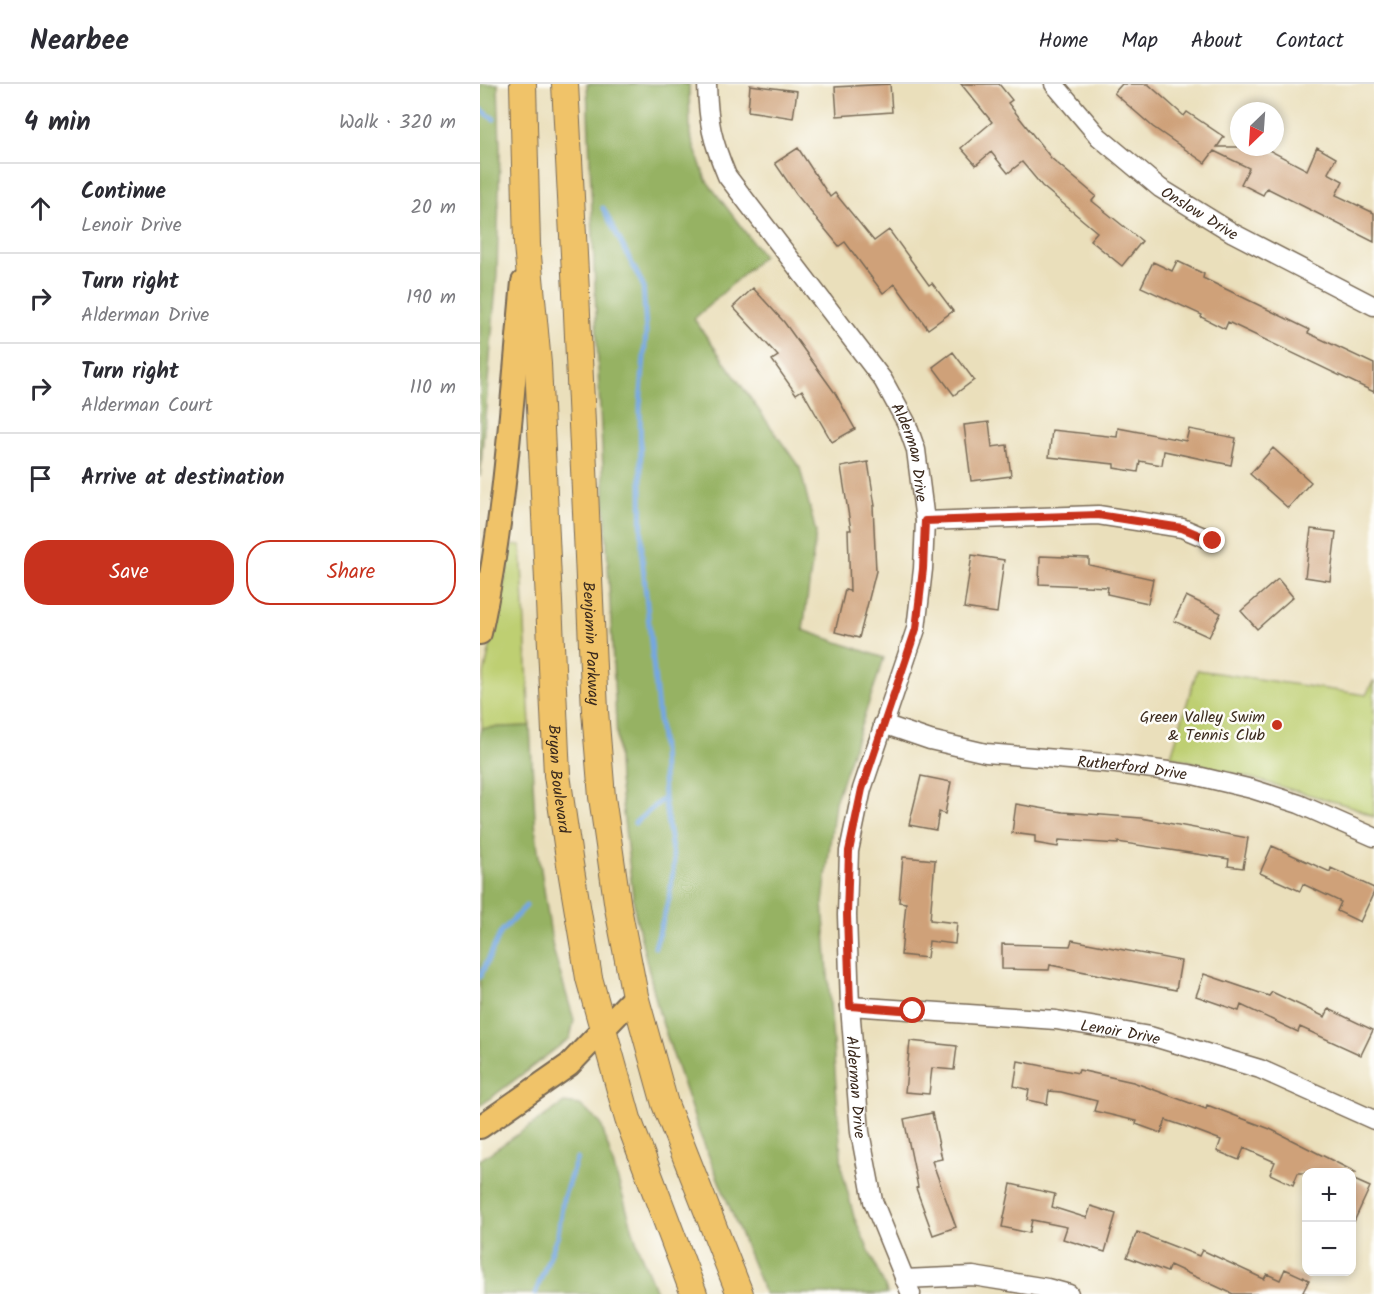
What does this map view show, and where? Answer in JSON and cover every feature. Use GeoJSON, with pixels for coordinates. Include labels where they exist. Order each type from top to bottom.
{"type":"FeatureCollection","features":[{"type":"Feature","properties":{"kind":"highway"},"geometry":{"type":"LineString","coordinates":[[523,84],[527,245]]}},
{"type":"Feature","properties":{"kind":"highway","name":"Benjamin Parkway"},"geometry":{"type":"LineString","coordinates":[[565,84],[595,717],[602,797],[618,908],[635,996]]}},
{"type":"Feature","properties":{"kind":"highway","name":"Bryan Boulevard"},"geometry":{"type":"LineString","coordinates":[[527,245],[538,364],[557,776],[589,978],[628,1119],[694,1294]]}},
{"type":"Feature","properties":{"kind":"highway"},"geometry":{"type":"LineString","coordinates":[[635,996],[665,1104],[740,1294]]}},
{"type":"Feature","properties":{"kind":"main road"},"geometry":{"type":"LineString","coordinates":[[480,633],[491,585],[510,423],[527,245]]}},
{"type":"Feature","properties":{"kind":"main road"},"geometry":{"type":"LineString","coordinates":[[480,1127],[569,1065],[635,996]]}},
{"type":"Feature","properties":{"kind":"street","name":"Alderman Drive"},"geometry":{"type":"LineString","coordinates":[[707,84],[708,117],[714,146],[727,176],[883,380],[906,422],[916,450],[925,521],[923,569],[916,629],[862,789],[849,851],[847,915],[850,1006],[860,1132],[873,1202],[908,1286]]}},
{"type":"Feature","properties":{"kind":"street","name":"Onslow Drive"},"geometry":{"type":"LineString","coordinates":[[1054,84],[1099,136],[1160,188],[1233,233],[1374,306]]}},
{"type":"Feature","properties":{"kind":"street"},"geometry":{"type":"LineString","coordinates":[[925,521],[1098,515],[1182,528],[1213,541]]}},
{"type":"Feature","properties":{"kind":"street","name":"Rutherford Drive"},"geometry":{"type":"LineString","coordinates":[[883,724],[930,740],[986,753],[1188,774],[1252,789],[1299,804],[1374,837]]}},
{"type":"Feature","properties":{"kind":"street","name":"Lenoir Drive"},"geometry":{"type":"LineString","coordinates":[[850,1006],[1056,1020],[1150,1036],[1260,1069],[1374,1120]]}},
{"type":"Feature","properties":{"kind":"street"},"geometry":{"type":"LineString","coordinates":[[908,1286],[972,1276],[1047,1288],[1069,1294]]}},
{"type":"Feature","properties":{"kind":"green space"},"geometry":{"type":"Polygon","coordinates":[[[480,84],[498,84],[500,149],[497,274],[480,477],[480,84]]]}},
{"type":"Feature","properties":{"kind":"green space"},"geometry":{"type":"Polygon","coordinates":[[[587,84],[689,84],[690,135],[706,180],[763,256],[694,319],[800,468],[816,533],[803,630],[884,658],[835,802],[823,903],[842,1170],[854,1217],[888,1294],[765,1294],[699,1132],[659,1013],[635,913],[619,779],[599,390],[587,84]]]}},
{"type":"Feature","properties":{"kind":"green space"},"geometry":{"type":"Polygon","coordinates":[[[521,545],[530,726],[482,728],[480,693],[512,546],[521,545]]]}},
{"type":"Feature","properties":{"kind":"green space","name":"Green Valley Swim & Tennis Club"},"geometry":{"type":"Polygon","coordinates":[[[1197,670],[1366,695],[1374,680],[1374,817],[1353,807],[1171,756],[1197,670]]]}},
{"type":"Feature","properties":{"kind":"green space"},"geometry":{"type":"Polygon","coordinates":[[[530,726],[536,836],[553,949],[574,1020],[570,1038],[480,1106],[480,737],[482,728],[530,726]]]}},
{"type":"Feature","properties":{"kind":"green space"},"geometry":{"type":"Polygon","coordinates":[[[564,1103],[580,1105],[601,1124],[639,1250],[657,1294],[480,1294],[480,1160],[564,1103]]]}},
{"type":"Feature","properties":{"kind":"building"},"geometry":{"type":"Polygon","coordinates":[[[890,84],[892,112],[837,116],[835,87],[890,84]]]}},
{"type":"Feature","properties":{"kind":"building"},"geometry":{"type":"Polygon","coordinates":[[[961,84],[999,84],[1012,100],[1008,103],[1051,158],[1096,196],[1092,201],[1142,241],[1122,266],[1090,240],[1097,232],[1042,186],[1022,162],[1008,173],[991,152],[976,165],[961,148],[992,122],[961,84]]]}},
{"type":"Feature","properties":{"kind":"building"},"geometry":{"type":"Polygon","coordinates":[[[1122,84],[1148,84],[1184,116],[1187,112],[1224,137],[1217,147],[1230,147],[1230,156],[1280,156],[1307,170],[1317,147],[1336,158],[1328,173],[1343,181],[1336,195],[1374,213],[1374,242],[1267,188],[1263,195],[1241,184],[1249,168],[1214,151],[1205,163],[1153,127],[1114,93],[1122,84]]]}},
{"type":"Feature","properties":{"kind":"building"},"geometry":{"type":"Polygon","coordinates":[[[750,85],[797,91],[793,118],[748,111],[750,85]]]}},
{"type":"Feature","properties":{"kind":"building"},"geometry":{"type":"Polygon","coordinates":[[[798,148],[830,197],[835,193],[874,241],[889,230],[929,285],[932,283],[953,311],[928,329],[895,284],[883,293],[845,242],[839,246],[796,194],[775,163],[798,148]]]}},
{"type":"Feature","properties":{"kind":"building"},"geometry":{"type":"Polygon","coordinates":[[[1177,261],[1204,274],[1203,278],[1310,330],[1308,333],[1374,364],[1374,392],[1228,322],[1225,329],[1201,317],[1202,315],[1141,287],[1153,262],[1172,271],[1177,261]]]}},
{"type":"Feature","properties":{"kind":"building"},"geometry":{"type":"Polygon","coordinates":[[[753,288],[784,322],[835,393],[855,429],[832,442],[802,390],[796,394],[772,360],[778,356],[733,307],[753,288]]]}},
{"type":"Feature","properties":{"kind":"building"},"geometry":{"type":"Polygon","coordinates":[[[953,352],[974,380],[954,395],[933,367],[953,352]]]}},
{"type":"Feature","properties":{"kind":"building"},"geometry":{"type":"Polygon","coordinates":[[[989,422],[992,447],[1007,445],[1011,476],[971,481],[964,425],[989,422]]]}},
{"type":"Feature","properties":{"kind":"building"},"geometry":{"type":"Polygon","coordinates":[[[1118,428],[1186,441],[1189,429],[1236,438],[1231,465],[1164,451],[1162,465],[1140,461],[1138,472],[1114,468],[1114,464],[1049,457],[1052,430],[1117,437],[1118,428]]]}},
{"type":"Feature","properties":{"kind":"building"},"geometry":{"type":"Polygon","coordinates":[[[1273,448],[1311,482],[1288,508],[1250,474],[1273,448]]]}},
{"type":"Feature","properties":{"kind":"building"},"geometry":{"type":"Polygon","coordinates":[[[868,462],[875,506],[873,506],[876,571],[859,638],[835,632],[845,590],[850,591],[848,530],[851,530],[841,467],[868,462]]]}},
{"type":"Feature","properties":{"kind":"building"},"geometry":{"type":"Polygon","coordinates":[[[1311,529],[1336,532],[1330,581],[1305,577],[1311,529]]]}},
{"type":"Feature","properties":{"kind":"building"},"geometry":{"type":"Polygon","coordinates":[[[972,555],[1004,560],[997,613],[964,608],[972,555]]]}},
{"type":"Feature","properties":{"kind":"building"},"geometry":{"type":"Polygon","coordinates":[[[1040,556],[1089,558],[1089,565],[1153,579],[1148,603],[1107,594],[1108,587],[1039,584],[1040,556]]]}},
{"type":"Feature","properties":{"kind":"building"},"geometry":{"type":"Polygon","coordinates":[[[1278,579],[1293,597],[1257,629],[1241,611],[1278,579]]]}},
{"type":"Feature","properties":{"kind":"building"},"geometry":{"type":"Polygon","coordinates":[[[1186,596],[1221,613],[1209,637],[1174,621],[1186,596]]]}},
{"type":"Feature","properties":{"kind":"building"},"geometry":{"type":"Polygon","coordinates":[[[921,776],[951,782],[945,814],[939,812],[936,830],[909,825],[921,776]]]}},
{"type":"Feature","properties":{"kind":"building"},"geometry":{"type":"Polygon","coordinates":[[[1016,804],[1063,812],[1141,818],[1248,838],[1243,868],[1228,866],[1229,859],[1118,842],[1118,844],[1059,840],[1058,847],[1035,843],[1035,836],[1012,833],[1016,804]]]}},
{"type":"Feature","properties":{"kind":"building"},"geometry":{"type":"Polygon","coordinates":[[[1272,846],[1330,872],[1331,868],[1374,888],[1360,922],[1337,911],[1341,902],[1303,884],[1300,891],[1260,873],[1272,846]]]}},
{"type":"Feature","properties":{"kind":"building"},"geometry":{"type":"Polygon","coordinates":[[[903,857],[935,860],[930,920],[957,923],[955,944],[929,941],[927,958],[901,955],[906,903],[899,902],[903,857]]]}},
{"type":"Feature","properties":{"kind":"building"},"geometry":{"type":"Polygon","coordinates":[[[1072,940],[1181,961],[1176,990],[1050,965],[1049,970],[1002,969],[1002,944],[1070,946],[1072,940]]]}},
{"type":"Feature","properties":{"kind":"building"},"geometry":{"type":"Polygon","coordinates":[[[1204,974],[1269,996],[1272,992],[1325,1017],[1329,1009],[1373,1030],[1361,1055],[1300,1027],[1298,1032],[1241,1005],[1239,1011],[1196,996],[1204,974]]]}},
{"type":"Feature","properties":{"kind":"building"},"geometry":{"type":"Polygon","coordinates":[[[910,1041],[957,1046],[954,1070],[932,1068],[929,1094],[905,1092],[910,1041]]]}},
{"type":"Feature","properties":{"kind":"building"},"geometry":{"type":"Polygon","coordinates":[[[1018,1061],[1078,1073],[1079,1070],[1133,1082],[1206,1109],[1207,1105],[1270,1129],[1347,1168],[1302,1168],[1302,1173],[1298,1173],[1293,1185],[1270,1174],[1275,1162],[1244,1148],[1239,1160],[1217,1151],[1221,1140],[1184,1126],[1166,1120],[1161,1133],[1136,1124],[1137,1121],[1094,1111],[1097,1101],[1049,1091],[1047,1104],[1027,1100],[1029,1090],[1014,1086],[1018,1061]]]}},
{"type":"Feature","properties":{"kind":"building"},"geometry":{"type":"Polygon","coordinates":[[[932,1113],[942,1159],[932,1161],[956,1227],[933,1235],[916,1188],[918,1187],[904,1119],[932,1113]]]}},
{"type":"Feature","properties":{"kind":"building"},"geometry":{"type":"Polygon","coordinates":[[[1356,1181],[1370,1187],[1356,1217],[1356,1181]]]}},
{"type":"Feature","properties":{"kind":"building"},"geometry":{"type":"Polygon","coordinates":[[[1011,1184],[1055,1194],[1052,1207],[1087,1218],[1091,1206],[1116,1214],[1105,1252],[1063,1239],[1067,1227],[1032,1220],[1029,1233],[1002,1227],[1011,1184]]]}},
{"type":"Feature","properties":{"kind":"building"},"geometry":{"type":"Polygon","coordinates":[[[1137,1232],[1199,1256],[1202,1250],[1264,1279],[1267,1274],[1280,1280],[1285,1269],[1309,1280],[1303,1292],[1308,1294],[1233,1294],[1170,1265],[1167,1272],[1127,1257],[1137,1232]]]}},
{"type":"Feature","properties":{"kind":"waterway"},"geometry":{"type":"LineString","coordinates":[[480,109],[494,119]]}},
{"type":"Feature","properties":{"kind":"waterway"},"geometry":{"type":"LineString","coordinates":[[603,208],[643,285],[646,332],[640,406],[642,557],[662,749],[664,798],[674,864],[669,899],[655,947]]}},
{"type":"Feature","properties":{"kind":"waterway"},"geometry":{"type":"LineString","coordinates":[[635,823],[664,798]]}},
{"type":"Feature","properties":{"kind":"waterway"},"geometry":{"type":"LineString","coordinates":[[480,977],[501,932],[526,906]]}},
{"type":"Feature","properties":{"kind":"waterway"},"geometry":{"type":"LineString","coordinates":[[535,1294],[558,1234],[563,1199],[577,1158]]}},
{"type":"Feature","properties":{"kind":"place","name":"Green Valley Swim & Tennis Club"},"geometry":{"type":"Point","coordinates":[1277,725]}},
{"type":"Feature","properties":{"kind":"route"},"geometry":{"type":"LineString","coordinates":[[913,1011],[850,1006],[847,915],[849,851],[862,789],[916,629],[923,569],[925,521],[1098,515],[1182,528],[1213,541]]}}]}
